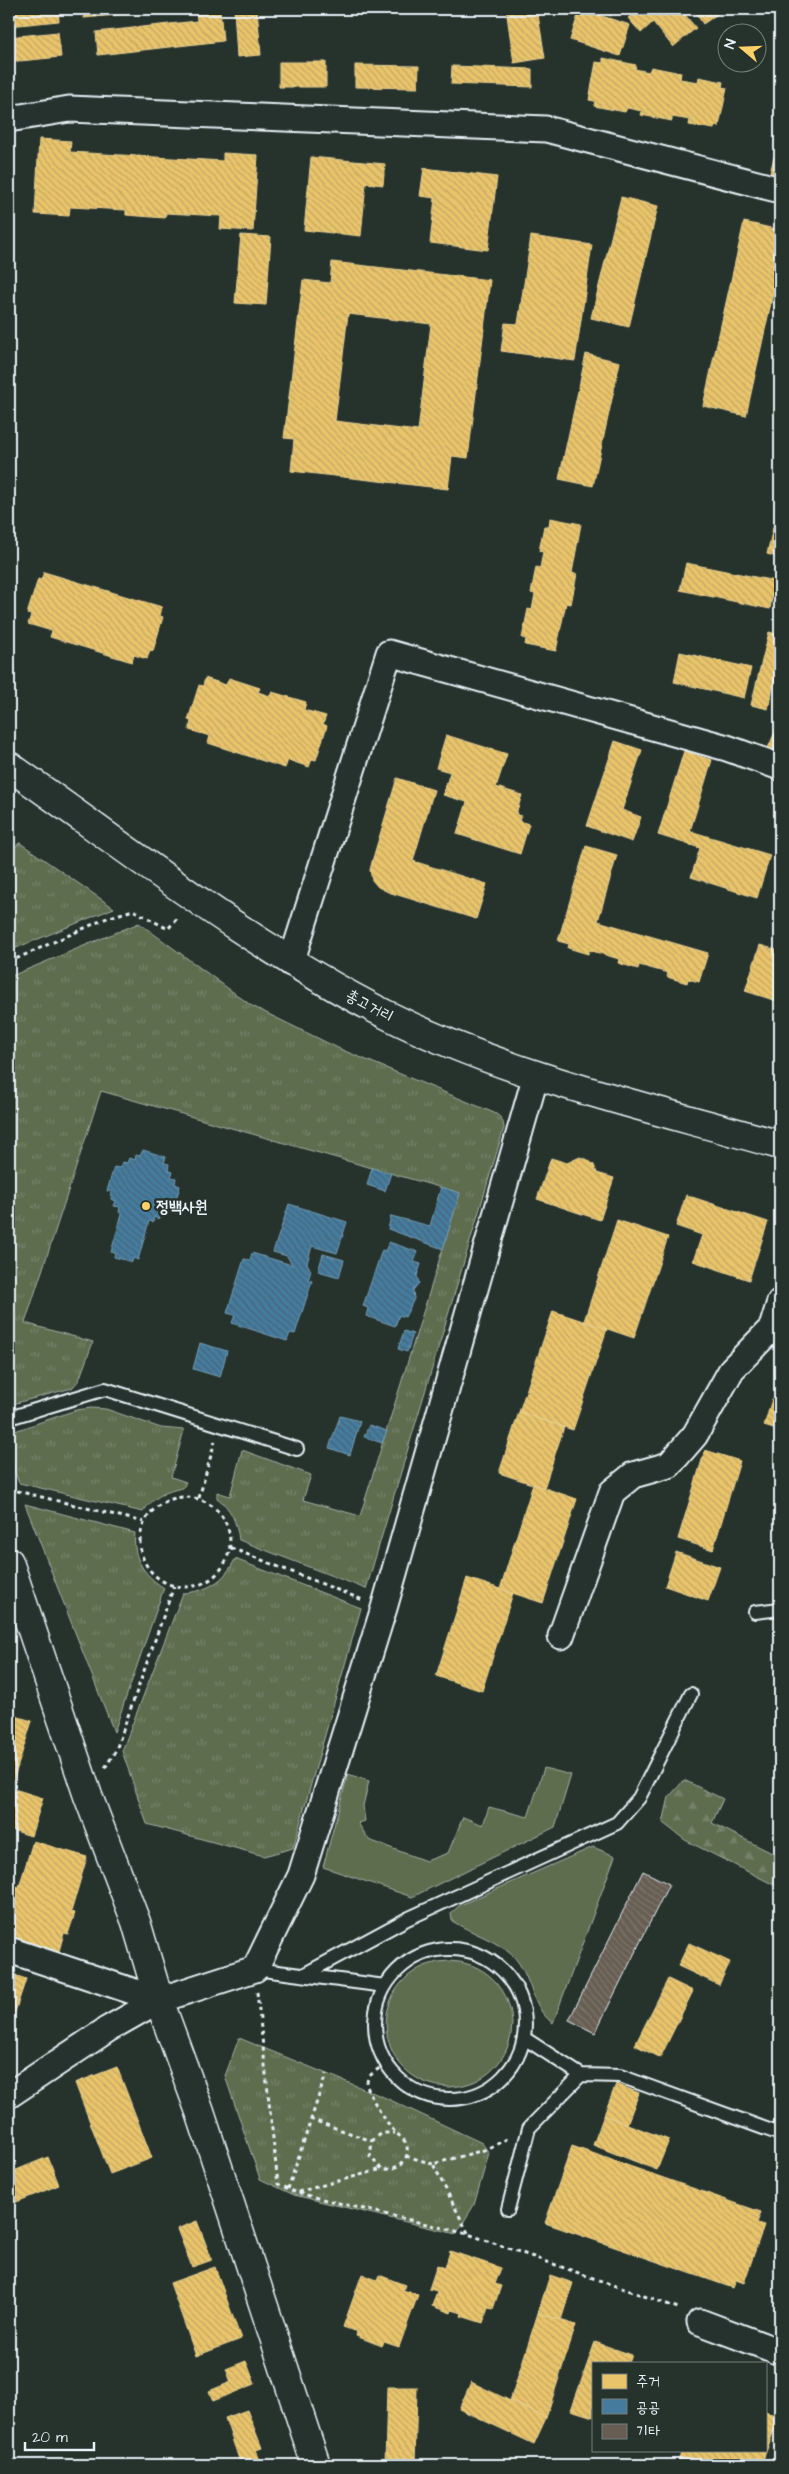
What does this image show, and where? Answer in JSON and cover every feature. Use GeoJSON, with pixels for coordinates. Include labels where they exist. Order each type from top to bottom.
{"type":"FeatureCollection","features":[{"type":"Feature","properties":{"kind":"street"},"geometry":{"type":"LineString","coordinates":[[9,119],[69,109],[546,129],[780,190]]}},
{"type":"Feature","properties":{"kind":"street"},"geometry":{"type":"LineString","coordinates":[[292,963],[389,653],[727,748],[780,767]]}},
{"type":"Feature","properties":{"kind":"street","name":"총고거리"},"geometry":{"type":"LineString","coordinates":[[9,766],[292,963],[388,1015],[477,1054],[536,1075],[780,1145]]}},
{"type":"Feature","properties":{"kind":"street"},"geometry":{"type":"LineString","coordinates":[[9,2094],[108,2029],[159,2000],[255,1969],[301,1875],[384,1608],[536,1075]]}},
{"type":"Feature","properties":{"kind":"street"},"geometry":{"type":"LineString","coordinates":[[561,1636],[612,1492],[633,1475],[669,1465],[695,1435],[732,1369],[772,1328],[780,1302]]}},
{"type":"Feature","properties":{"kind":"street"},"geometry":{"type":"LineString","coordinates":[[9,1562],[88,1796],[136,1922],[159,2000],[200,2112],[316,2465]]}},
{"type":"Feature","properties":{"kind":"street"},"geometry":{"type":"LineString","coordinates":[[9,1950],[159,2000]]}},
{"type":"Feature","properties":{"kind":"street"},"geometry":{"type":"LineString","coordinates":[[700,2322],[780,2352]]}},
{"type":"Feature","properties":{"kind":"lane"},"geometry":{"type":"LineString","coordinates":[[9,1418],[105,1389],[297,1449]]}},
{"type":"Feature","properties":{"kind":"lane"},"geometry":{"type":"LineString","coordinates":[[755,1612],[780,1609]]}},
{"type":"Feature","properties":{"kind":"lane"},"geometry":{"type":"LineString","coordinates":[[303,1975],[407,1919],[617,1823],[639,1798],[691,1694]]}},
{"type":"Feature","properties":{"kind":"lane"},"geometry":{"type":"LineString","coordinates":[[456,1948],[476,1953],[495,1963],[510,1978],[517,1990],[526,2017],[524,2038],[517,2059],[504,2077],[486,2091],[466,2098],[443,2100],[422,2095],[403,2083],[386,2064],[378,2049],[375,2028],[377,2006],[385,1986],[398,1970],[415,1957],[435,1950],[456,1948]]}},
{"type":"Feature","properties":{"kind":"lane"},"geometry":{"type":"LineString","coordinates":[[255,1969],[385,1986]]}},
{"type":"Feature","properties":{"kind":"lane"},"geometry":{"type":"LineString","coordinates":[[524,2038],[581,2075],[620,2076],[780,2134]]}},
{"type":"Feature","properties":{"kind":"lane"},"geometry":{"type":"LineString","coordinates":[[508,2209],[529,2128],[581,2075]]}},
{"type":"Feature","properties":{"kind":"path"},"geometry":{"type":"LineString","coordinates":[[9,962],[107,918],[133,910],[168,929],[196,897]]}},
{"type":"Feature","properties":{"kind":"path"},"geometry":{"type":"LineString","coordinates":[[199,1498],[220,1424]]}},
{"type":"Feature","properties":{"kind":"path"},"geometry":{"type":"LineString","coordinates":[[9,1489],[144,1522]]}},
{"type":"Feature","properties":{"kind":"path"},"geometry":{"type":"LineString","coordinates":[[183,1496],[199,1498],[215,1507],[225,1521],[229,1529],[231,1548],[222,1568],[211,1579],[189,1587],[174,1586],[159,1580],[144,1561],[140,1546],[144,1522],[154,1509],[168,1500],[183,1496]]}},
{"type":"Feature","properties":{"kind":"path"},"geometry":{"type":"LineString","coordinates":[[231,1548],[384,1608]]}},
{"type":"Feature","properties":{"kind":"path"},"geometry":{"type":"LineString","coordinates":[[88,1796],[116,1750],[174,1586]]}},
{"type":"Feature","properties":{"kind":"path"},"geometry":{"type":"LineString","coordinates":[[255,1969],[278,2184],[297,2193],[468,2234],[676,2305],[700,2322]]}},
{"type":"Feature","properties":{"kind":"path"},"geometry":{"type":"LineString","coordinates":[[297,2193],[382,2169],[397,2167],[406,2156],[405,2142],[395,2133],[367,2090],[367,2081],[370,2076],[386,2064]]}},
{"type":"Feature","properties":{"kind":"path"},"geometry":{"type":"LineString","coordinates":[[288,2189],[326,2074]]}},
{"type":"Feature","properties":{"kind":"path"},"geometry":{"type":"LineString","coordinates":[[310,2119],[372,2141]]}},
{"type":"Feature","properties":{"kind":"path"},"geometry":{"type":"LineString","coordinates":[[406,2156],[433,2164],[484,2150],[529,2128]]}},
{"type":"Feature","properties":{"kind":"path"},"geometry":{"type":"LineString","coordinates":[[382,2169],[370,2157],[372,2141],[382,2133],[395,2133]]}},
{"type":"Feature","properties":{"kind":"path"},"geometry":{"type":"LineString","coordinates":[[433,2164],[468,2234]]}},
{"type":"Feature","properties":{"kind":"green space"},"geometry":{"type":"Polygon","coordinates":[[[19,843],[114,908],[9,951],[9,855],[19,843]]]}},
{"type":"Feature","properties":{"kind":"green space"},"geometry":{"type":"Polygon","coordinates":[[[139,923],[252,1006],[340,1049],[492,1112],[499,1116],[503,1122],[504,1128],[366,1589],[239,1540],[232,1516],[226,1506],[217,1498],[217,1492],[230,1496],[242,1450],[311,1475],[303,1500],[360,1516],[460,1193],[101,1091],[25,1323],[93,1342],[79,1380],[72,1388],[9,1405],[9,977],[139,923]]]}},
{"type":"Feature","properties":{"kind":"green space"},"geometry":{"type":"Polygon","coordinates":[[[106,1409],[161,1428],[184,1430],[171,1477],[186,1482],[183,1488],[160,1495],[143,1512],[19,1483],[9,1458],[9,1433],[76,1410],[106,1409]]]}},
{"type":"Feature","properties":{"kind":"green space"},"geometry":{"type":"Polygon","coordinates":[[[25,1504],[135,1533],[135,1550],[141,1565],[164,1588],[114,1732],[25,1504]]]}},
{"type":"Feature","properties":{"kind":"green space"},"geometry":{"type":"Polygon","coordinates":[[[235,1559],[361,1608],[293,1848],[264,1856],[147,1824],[122,1751],[183,1593],[207,1588],[214,1584],[226,1573],[235,1559]]]}},
{"type":"Feature","properties":{"kind":"green space"},"geometry":{"type":"Polygon","coordinates":[[[544,1768],[571,1775],[555,1827],[412,1897],[323,1867],[348,1774],[369,1781],[363,1806],[365,1821],[358,1823],[369,1840],[426,1861],[448,1853],[463,1817],[483,1825],[489,1807],[528,1817],[544,1768]]]}},
{"type":"Feature","properties":{"kind":"green space"},"geometry":{"type":"Polygon","coordinates":[[[684,1780],[723,1799],[712,1823],[780,1857],[780,1888],[685,1840],[663,1823],[669,1797],[684,1780]]]}},
{"type":"Feature","properties":{"kind":"green space"},"geometry":{"type":"Polygon","coordinates":[[[593,1847],[615,1856],[553,2023],[540,2009],[524,1972],[512,1955],[499,1945],[452,1921],[451,1913],[460,1905],[593,1847]]]}},
{"type":"Feature","properties":{"kind":"green space"},"geometry":{"type":"Polygon","coordinates":[[[449,1961],[473,1966],[493,1980],[507,2000],[512,2024],[507,2048],[493,2068],[473,2082],[449,2087],[425,2082],[405,2068],[391,2048],[386,2024],[391,2000],[405,1980],[425,1966],[449,1961]]]}},
{"type":"Feature","properties":{"kind":"green space"},"geometry":{"type":"Polygon","coordinates":[[[239,2038],[386,2098],[482,2143],[489,2153],[474,2205],[456,2234],[294,2195],[260,2179],[225,2076],[239,2038]]]}},
{"type":"Feature","properties":{"kind":"building: 주거"},"geometry":{"type":"Polygon","coordinates":[[[9,9],[58,9],[59,21],[9,26],[9,9]]]}},
{"type":"Feature","properties":{"kind":"building: 주거"},"geometry":{"type":"Polygon","coordinates":[[[83,9],[177,9],[84,18],[83,9]]]}},
{"type":"Feature","properties":{"kind":"building: 주거"},"geometry":{"type":"Polygon","coordinates":[[[196,9],[220,9],[223,41],[98,55],[96,32],[197,21],[196,9]]]}},
{"type":"Feature","properties":{"kind":"building: 주거"},"geometry":{"type":"Polygon","coordinates":[[[234,9],[257,9],[261,55],[237,57],[234,9]]]}},
{"type":"Feature","properties":{"kind":"building: 주거"},"geometry":{"type":"Polygon","coordinates":[[[506,9],[537,9],[545,58],[514,63],[506,9]]]}},
{"type":"Feature","properties":{"kind":"building: 주거"},"geometry":{"type":"Polygon","coordinates":[[[580,9],[630,25],[620,56],[570,40],[580,9]]]}},
{"type":"Feature","properties":{"kind":"building: 주거"},"geometry":{"type":"Polygon","coordinates":[[[603,9],[618,9],[610,16],[603,9]]]}},
{"type":"Feature","properties":{"kind":"building: 주거"},"geometry":{"type":"Polygon","coordinates":[[[638,9],[680,9],[696,28],[673,47],[653,22],[641,33],[628,18],[638,9]]]}},
{"type":"Feature","properties":{"kind":"building: 주거"},"geometry":{"type":"Polygon","coordinates":[[[693,9],[725,9],[703,24],[693,9]]]}},
{"type":"Feature","properties":{"kind":"building: 주거"},"geometry":{"type":"Polygon","coordinates":[[[58,32],[61,57],[9,62],[9,37],[58,32]]]}},
{"type":"Feature","properties":{"kind":"building: 주거"},"geometry":{"type":"Polygon","coordinates":[[[603,58],[636,65],[635,69],[649,72],[651,67],[681,73],[680,79],[698,82],[699,77],[723,82],[722,87],[727,88],[719,126],[715,126],[714,129],[689,125],[690,120],[672,117],[672,121],[641,115],[642,111],[627,108],[625,112],[594,106],[595,101],[589,100],[596,62],[603,63],[603,58]]]}},
{"type":"Feature","properties":{"kind":"building: 주거"},"geometry":{"type":"Polygon","coordinates":[[[279,62],[326,62],[326,87],[279,87],[279,62]]]}},
{"type":"Feature","properties":{"kind":"building: 주거"},"geometry":{"type":"Polygon","coordinates":[[[355,65],[419,66],[418,88],[355,87],[355,65]]]}},
{"type":"Feature","properties":{"kind":"building: 주거"},"geometry":{"type":"Polygon","coordinates":[[[452,66],[532,69],[532,87],[451,84],[452,66]]]}},
{"type":"Feature","properties":{"kind":"building: 주거"},"geometry":{"type":"Polygon","coordinates":[[[39,139],[71,141],[70,152],[223,161],[223,153],[258,155],[253,231],[220,229],[221,216],[166,213],[165,218],[126,215],[126,210],[70,207],[69,216],[35,214],[39,139]]]}},
{"type":"Feature","properties":{"kind":"building: 주거"},"geometry":{"type":"Polygon","coordinates":[[[311,157],[385,164],[383,185],[366,183],[361,236],[304,230],[311,157]]]}},
{"type":"Feature","properties":{"kind":"building: 주거"},"geometry":{"type":"Polygon","coordinates":[[[774,157],[780,158],[780,180],[769,177],[774,157]]]}},
{"type":"Feature","properties":{"kind":"building: 주거"},"geometry":{"type":"Polygon","coordinates":[[[424,168],[497,177],[488,250],[430,243],[435,198],[420,196],[424,168]]]}},
{"type":"Feature","properties":{"kind":"building: 주거"},"geometry":{"type":"Polygon","coordinates":[[[621,197],[658,206],[629,327],[591,318],[621,197]]]}},
{"type":"Feature","properties":{"kind":"building: 주거"},"geometry":{"type":"Polygon","coordinates":[[[744,222],[780,230],[780,262],[746,416],[703,406],[744,222]]]}},
{"type":"Feature","properties":{"kind":"building: 주거"},"geometry":{"type":"Polygon","coordinates":[[[241,235],[271,237],[266,305],[235,303],[241,235]]]}},
{"type":"Feature","properties":{"kind":"building: 주거"},"geometry":{"type":"Polygon","coordinates":[[[531,236],[592,245],[575,361],[501,351],[505,323],[518,324],[531,236]]]}},
{"type":"Feature","properties":{"kind":"building: 주거"},"geometry":{"type":"Polygon","coordinates":[[[332,262],[490,280],[468,458],[452,456],[448,489],[291,471],[294,439],[284,438],[303,280],[330,283],[332,262]],[[348,314],[335,421],[418,431],[431,324],[348,314]]]}},
{"type":"Feature","properties":{"kind":"building: 주거"},"geometry":{"type":"Polygon","coordinates":[[[586,354],[620,362],[593,486],[559,479],[586,354]]]}},
{"type":"Feature","properties":{"kind":"building: 주거"},"geometry":{"type":"Polygon","coordinates":[[[780,497],[780,558],[767,554],[780,497]]]}},
{"type":"Feature","properties":{"kind":"building: 주거"},"geometry":{"type":"Polygon","coordinates":[[[550,518],[581,524],[572,573],[577,574],[571,604],[566,603],[556,651],[525,645],[526,639],[522,638],[528,609],[532,610],[535,594],[531,593],[536,567],[540,568],[543,552],[539,551],[544,526],[549,527],[550,518]]]}},
{"type":"Feature","properties":{"kind":"building: 주거"},"geometry":{"type":"Polygon","coordinates":[[[686,563],[775,581],[770,609],[680,590],[686,563]]]}},
{"type":"Feature","properties":{"kind":"building: 주거"},"geometry":{"type":"Polygon","coordinates":[[[44,572],[162,607],[160,616],[163,617],[153,651],[150,650],[147,659],[134,655],[132,662],[50,637],[52,631],[28,624],[31,615],[27,614],[38,579],[41,580],[44,572]]]}},
{"type":"Feature","properties":{"kind":"building: 주거"},"geometry":{"type":"Polygon","coordinates":[[[769,632],[780,635],[780,659],[768,709],[751,705],[769,632]]]}},
{"type":"Feature","properties":{"kind":"building: 주거"},"geometry":{"type":"Polygon","coordinates":[[[680,652],[751,668],[744,698],[674,682],[680,652]]]}},
{"type":"Feature","properties":{"kind":"building: 주거"},"geometry":{"type":"Polygon","coordinates":[[[205,678],[226,685],[229,678],[260,688],[258,692],[270,696],[272,692],[306,702],[304,710],[326,716],[323,724],[327,726],[316,760],[312,759],[309,767],[288,760],[285,768],[208,743],[210,736],[189,730],[191,721],[188,720],[199,685],[203,686],[205,678]]]}},
{"type":"Feature","properties":{"kind":"building: 주거"},"geometry":{"type":"Polygon","coordinates":[[[780,721],[780,754],[768,748],[780,721]]]}},
{"type":"Feature","properties":{"kind":"building: 주거"},"geometry":{"type":"Polygon","coordinates":[[[446,735],[507,754],[496,787],[522,795],[516,814],[521,816],[519,821],[529,824],[520,854],[457,834],[467,802],[443,795],[450,772],[436,768],[446,735]]]}},
{"type":"Feature","properties":{"kind":"building: 주거"},"geometry":{"type":"Polygon","coordinates":[[[615,741],[642,750],[622,810],[641,817],[632,842],[587,826],[615,741]]]}},
{"type":"Feature","properties":{"kind":"building: 주거"},"geometry":{"type":"Polygon","coordinates":[[[684,751],[712,760],[690,831],[770,855],[757,898],[691,877],[700,848],[658,835],[684,751]]]}},
{"type":"Feature","properties":{"kind":"building: 주거"},"geometry":{"type":"Polygon","coordinates":[[[397,778],[434,790],[413,861],[487,884],[476,919],[388,892],[378,887],[372,880],[370,870],[397,778]]]}},
{"type":"Feature","properties":{"kind":"building: 주거"},"geometry":{"type":"Polygon","coordinates":[[[586,846],[617,855],[598,921],[708,953],[699,982],[688,979],[687,983],[667,977],[668,973],[639,965],[638,969],[618,963],[619,959],[589,950],[588,954],[568,948],[569,944],[558,941],[586,846]]]}},
{"type":"Feature","properties":{"kind":"building: 주거"},"geometry":{"type":"Polygon","coordinates":[[[760,945],[780,951],[780,1002],[745,991],[760,945]]]}},
{"type":"Feature","properties":{"kind":"building: 주거"},"geometry":{"type":"Polygon","coordinates":[[[580,1157],[594,1165],[597,1173],[614,1178],[600,1220],[537,1199],[551,1158],[567,1163],[580,1157]]]}},
{"type":"Feature","properties":{"kind":"building: 주거"},"geometry":{"type":"Polygon","coordinates":[[[686,1195],[768,1222],[749,1280],[693,1261],[702,1235],[676,1226],[686,1195]]]}},
{"type":"Feature","properties":{"kind":"building: 주거"},"geometry":{"type":"Polygon","coordinates":[[[617,1220],[668,1237],[634,1338],[584,1321],[617,1220]]]}},
{"type":"Feature","properties":{"kind":"building: 주거"},"geometry":{"type":"Polygon","coordinates":[[[553,1311],[607,1329],[573,1430],[519,1412],[553,1311]]]}},
{"type":"Feature","properties":{"kind":"building: 주거"},"geometry":{"type":"Polygon","coordinates":[[[772,1399],[780,1401],[780,1431],[764,1426],[772,1399]]]}},
{"type":"Feature","properties":{"kind":"building: 주거"},"geometry":{"type":"Polygon","coordinates":[[[519,1412],[564,1427],[544,1488],[499,1473],[519,1412]]]}},
{"type":"Feature","properties":{"kind":"building: 주거"},"geometry":{"type":"Polygon","coordinates":[[[705,1450],[740,1461],[713,1550],[678,1539],[705,1450]]]}},
{"type":"Feature","properties":{"kind":"building: 주거"},"geometry":{"type":"Polygon","coordinates":[[[533,1484],[577,1499],[543,1603],[500,1589],[533,1484]]]}},
{"type":"Feature","properties":{"kind":"building: 주거"},"geometry":{"type":"Polygon","coordinates":[[[676,1552],[720,1567],[708,1601],[665,1586],[676,1552]]]}},
{"type":"Feature","properties":{"kind":"building: 주거"},"geometry":{"type":"Polygon","coordinates":[[[467,1578],[513,1593],[482,1691],[436,1676],[467,1578]]]}},
{"type":"Feature","properties":{"kind":"building: 주거"},"geometry":{"type":"Polygon","coordinates":[[[9,1714],[32,1721],[9,1794],[9,1714]]]}},
{"type":"Feature","properties":{"kind":"building: 주거"},"geometry":{"type":"Polygon","coordinates":[[[11,1788],[43,1798],[31,1836],[9,1829],[11,1788]]]}},
{"type":"Feature","properties":{"kind":"building: 주거"},"geometry":{"type":"Polygon","coordinates":[[[33,1841],[87,1857],[71,1912],[75,1913],[68,1934],[64,1933],[59,1951],[9,1937],[9,1884],[19,1887],[33,1841]]]}},
{"type":"Feature","properties":{"kind":"building: 주거"},"geometry":{"type":"Polygon","coordinates":[[[689,1943],[730,1962],[719,1985],[678,1966],[689,1943]]]}},
{"type":"Feature","properties":{"kind":"building: 주거"},"geometry":{"type":"Polygon","coordinates":[[[9,1973],[26,1979],[9,2030],[9,1973]]]}},
{"type":"Feature","properties":{"kind":"building: 주거"},"geometry":{"type":"Polygon","coordinates":[[[668,1979],[693,1991],[660,2058],[635,2045],[668,1979]]]}},
{"type":"Feature","properties":{"kind":"building: 주거"},"geometry":{"type":"Polygon","coordinates":[[[117,2067],[152,2158],[110,2174],[75,2083],[117,2067]]]}},
{"type":"Feature","properties":{"kind":"building: 주거"},"geometry":{"type":"Polygon","coordinates":[[[616,2084],[639,2093],[627,2124],[604,2115],[616,2084]]]}},
{"type":"Feature","properties":{"kind":"building: 주거"},"geometry":{"type":"Polygon","coordinates":[[[604,2115],[669,2140],[657,2170],[593,2145],[604,2115]]]}},
{"type":"Feature","properties":{"kind":"building: 주거"},"geometry":{"type":"Polygon","coordinates":[[[572,2146],[761,2212],[757,2223],[764,2225],[744,2283],[736,2280],[733,2288],[545,2223],[572,2146]]]}},
{"type":"Feature","properties":{"kind":"building: 주거"},"geometry":{"type":"Polygon","coordinates":[[[48,2157],[59,2185],[9,2205],[9,2173],[48,2157]]]}},
{"type":"Feature","properties":{"kind":"building: 주거"},"geometry":{"type":"Polygon","coordinates":[[[197,2221],[212,2260],[192,2267],[177,2229],[197,2221]]]}},
{"type":"Feature","properties":{"kind":"building: 주거"},"geometry":{"type":"Polygon","coordinates":[[[450,2251],[501,2268],[495,2284],[501,2286],[493,2309],[488,2308],[483,2323],[461,2316],[462,2313],[452,2310],[451,2313],[432,2306],[437,2291],[429,2289],[437,2265],[445,2268],[450,2251]]]}},
{"type":"Feature","properties":{"kind":"building: 주거"},"geometry":{"type":"Polygon","coordinates":[[[215,2267],[241,2339],[196,2356],[170,2283],[215,2267]]]}},
{"type":"Feature","properties":{"kind":"building: 주거"},"geometry":{"type":"Polygon","coordinates":[[[362,2274],[377,2280],[379,2275],[405,2285],[403,2290],[418,2295],[399,2347],[384,2342],[382,2346],[356,2336],[357,2332],[343,2327],[362,2274]]]}},
{"type":"Feature","properties":{"kind":"building: 주거"},"geometry":{"type":"Polygon","coordinates":[[[550,2275],[573,2283],[561,2320],[538,2313],[550,2275]]]}},
{"type":"Feature","properties":{"kind":"building: 주거"},"geometry":{"type":"Polygon","coordinates":[[[538,2313],[576,2325],[546,2418],[510,2401],[538,2313]]]}},
{"type":"Feature","properties":{"kind":"building: 주거"},"geometry":{"type":"Polygon","coordinates":[[[595,2342],[632,2355],[629,2362],[592,2362],[592,2417],[571,2410],[595,2342]]]}},
{"type":"Feature","properties":{"kind":"building: 주거"},"geometry":{"type":"Polygon","coordinates":[[[246,2361],[255,2384],[213,2401],[209,2391],[231,2382],[226,2369],[246,2361]]]}},
{"type":"Feature","properties":{"kind":"building: 주거"},"geometry":{"type":"Polygon","coordinates":[[[471,2382],[546,2418],[534,2444],[459,2409],[471,2382]]]}},
{"type":"Feature","properties":{"kind":"building: 주거"},"geometry":{"type":"Polygon","coordinates":[[[387,2387],[417,2387],[415,2465],[385,2465],[387,2387]]]}},
{"type":"Feature","properties":{"kind":"building: 주거"},"geometry":{"type":"Polygon","coordinates":[[[247,2410],[262,2448],[256,2450],[261,2463],[254,2465],[241,2465],[225,2418],[247,2410]]]}},
{"type":"Feature","properties":{"kind":"building: 주거"},"geometry":{"type":"Polygon","coordinates":[[[766,2412],[779,2417],[766,2452],[766,2412]]]}},
{"type":"Feature","properties":{"kind":"building: 주거"},"geometry":{"type":"Polygon","coordinates":[[[681,2452],[766,2452],[761,2465],[677,2465],[681,2452]]]}},
{"type":"Feature","properties":{"kind":"building: 공공","name":"정백사원"},"geometry":{"type":"Polygon","coordinates":[[[143,1150],[166,1157],[164,1163],[169,1164],[168,1170],[173,1172],[171,1177],[176,1178],[175,1184],[180,1186],[173,1210],[167,1209],[165,1215],[160,1214],[159,1219],[154,1217],[153,1222],[149,1221],[138,1260],[133,1258],[132,1262],[114,1257],[115,1253],[111,1252],[122,1214],[119,1212],[120,1207],[114,1206],[116,1201],[111,1199],[112,1192],[107,1191],[114,1167],[120,1168],[122,1162],[127,1163],[129,1158],[135,1160],[136,1155],[140,1156],[143,1150]]]}},
{"type":"Feature","properties":{"kind":"building: 공공"},"geometry":{"type":"Polygon","coordinates":[[[372,1168],[391,1173],[385,1191],[367,1185],[372,1168]]]}},
{"type":"Feature","properties":{"kind":"building: 공공"},"geometry":{"type":"Polygon","coordinates":[[[441,1187],[460,1193],[443,1249],[388,1229],[391,1216],[430,1226],[441,1187]]]}},
{"type":"Feature","properties":{"kind":"building: 공공"},"geometry":{"type":"Polygon","coordinates":[[[289,1204],[347,1222],[337,1253],[312,1246],[307,1263],[311,1271],[308,1280],[312,1281],[295,1334],[290,1333],[287,1341],[232,1323],[235,1315],[227,1313],[244,1259],[250,1260],[252,1253],[292,1265],[287,1256],[273,1252],[289,1204]]]}},
{"type":"Feature","properties":{"kind":"building: 공공"},"geometry":{"type":"Polygon","coordinates":[[[389,1242],[418,1252],[414,1262],[421,1264],[417,1276],[419,1283],[413,1290],[414,1299],[405,1317],[399,1315],[395,1326],[366,1316],[368,1308],[363,1306],[382,1250],[385,1251],[389,1242]]]}},
{"type":"Feature","properties":{"kind":"building: 공공"},"geometry":{"type":"Polygon","coordinates":[[[323,1254],[344,1260],[339,1277],[318,1271],[323,1254]]]}},
{"type":"Feature","properties":{"kind":"building: 공공"},"geometry":{"type":"Polygon","coordinates":[[[404,1331],[413,1334],[407,1352],[398,1349],[404,1331]]]}},
{"type":"Feature","properties":{"kind":"building: 공공"},"geometry":{"type":"Polygon","coordinates":[[[200,1343],[227,1351],[220,1377],[193,1369],[200,1343]]]}},
{"type":"Feature","properties":{"kind":"building: 공공"},"geometry":{"type":"Polygon","coordinates":[[[340,1416],[360,1421],[350,1455],[329,1448],[340,1416]]]}},
{"type":"Feature","properties":{"kind":"building: 공공"},"geometry":{"type":"Polygon","coordinates":[[[369,1425],[387,1431],[382,1443],[364,1437],[369,1425]]]}},
{"type":"Feature","properties":{"kind":"building: 기타"},"geometry":{"type":"Polygon","coordinates":[[[643,1871],[669,1884],[595,2033],[569,2020],[643,1871]]]}},
{"type":"Feature","properties":{"kind":"place","name":"정백사원"},"geometry":{"type":"Point","coordinates":[146,1206]}}]}
